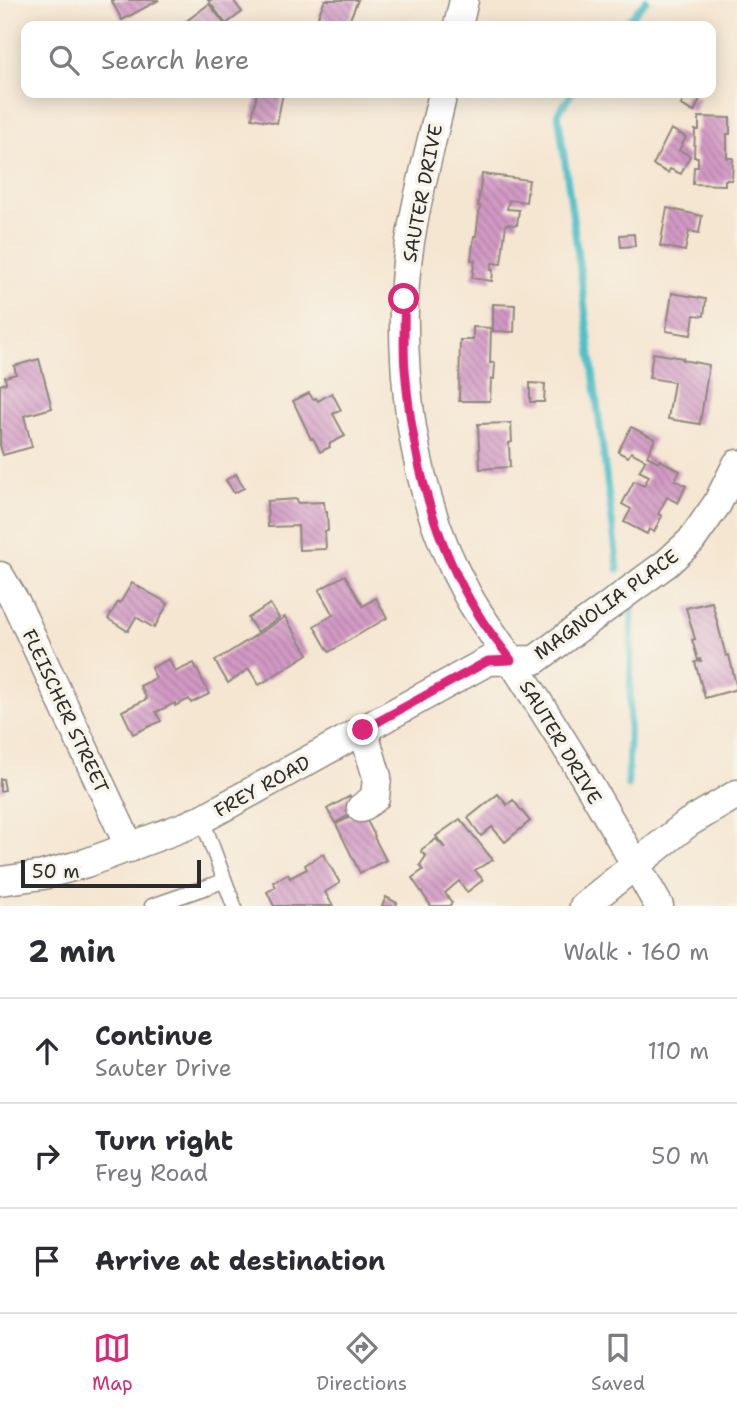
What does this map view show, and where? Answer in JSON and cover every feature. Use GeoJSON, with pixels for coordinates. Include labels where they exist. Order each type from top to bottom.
{"type":"FeatureCollection","features":[{"type":"Feature","properties":{"kind":"street"},"geometry":{"type":"LineString","coordinates":[[459,21],[464,0]]}},
{"type":"Feature","properties":{"kind":"street","name":"SAUTER DRIVE"},"geometry":{"type":"LineString","coordinates":[[442,98],[409,246],[404,299],[405,368],[420,473],[448,553],[480,618],[511,660],[565,745],[659,906]]}},
{"type":"Feature","properties":{"kind":"street","name":"MAGNOLIA PLACE"},"geometry":{"type":"LineString","coordinates":[[511,660],[535,660],[667,563],[691,541],[717,504],[737,464]]}},
{"type":"Feature","properties":{"kind":"street","name":"FLEISCHER STREET"},"geometry":{"type":"LineString","coordinates":[[0,576],[17,605],[130,848]]}},
{"type":"Feature","properties":{"kind":"street","name":"FREY ROAD"},"geometry":{"type":"LineString","coordinates":[[0,881],[43,875],[86,863],[202,819],[488,661],[511,660]]}},
{"type":"Feature","properties":{"kind":"street"},"geometry":{"type":"LineString","coordinates":[[361,808],[375,798],[377,777],[363,730]]}},
{"type":"Feature","properties":{"kind":"street"},"geometry":{"type":"LineString","coordinates":[[584,906],[688,823],[737,794]]}},
{"type":"Feature","properties":{"kind":"lane"},"geometry":{"type":"LineString","coordinates":[[202,819],[234,906]]}},
{"type":"Feature","properties":{"kind":"lane"},"geometry":{"type":"LineString","coordinates":[[157,905],[225,881]]}},
{"type":"Feature","properties":{"kind":"building"},"geometry":{"type":"Polygon","coordinates":[[[111,0],[159,0],[122,20],[111,0]]]}},
{"type":"Feature","properties":{"kind":"building"},"geometry":{"type":"Polygon","coordinates":[[[208,0],[233,0],[242,12],[230,21],[224,21],[208,0]]]}},
{"type":"Feature","properties":{"kind":"building"},"geometry":{"type":"Polygon","coordinates":[[[325,0],[358,0],[349,21],[330,21],[318,16],[325,0]]]}},
{"type":"Feature","properties":{"kind":"building"},"geometry":{"type":"Polygon","coordinates":[[[209,4],[222,21],[187,21],[209,4]]]}},
{"type":"Feature","properties":{"kind":"building"},"geometry":{"type":"Polygon","coordinates":[[[256,98],[282,98],[277,123],[252,118],[256,98]]]}},
{"type":"Feature","properties":{"kind":"building"},"geometry":{"type":"Polygon","coordinates":[[[684,98],[700,99],[694,112],[681,105],[684,98]]]}},
{"type":"Feature","properties":{"kind":"building"},"geometry":{"type":"Polygon","coordinates":[[[699,117],[730,118],[727,158],[733,158],[732,180],[725,180],[725,185],[693,184],[694,167],[698,167],[698,157],[694,157],[695,130],[699,130],[699,117]]]}},
{"type":"Feature","properties":{"kind":"building"},"geometry":{"type":"Polygon","coordinates":[[[671,129],[686,137],[679,150],[690,156],[681,174],[670,169],[668,173],[653,165],[671,129]]]}},
{"type":"Feature","properties":{"kind":"building"},"geometry":{"type":"Polygon","coordinates":[[[482,174],[529,180],[526,202],[509,200],[507,209],[519,210],[517,225],[506,224],[501,264],[492,263],[492,281],[472,278],[475,260],[471,260],[482,174]]]}},
{"type":"Feature","properties":{"kind":"building"},"geometry":{"type":"Polygon","coordinates":[[[667,208],[702,216],[699,233],[689,231],[685,251],[660,246],[667,208]]]}},
{"type":"Feature","properties":{"kind":"building"},"geometry":{"type":"Polygon","coordinates":[[[634,234],[635,246],[621,247],[620,235],[634,234]]]}},
{"type":"Feature","properties":{"kind":"building"},"geometry":{"type":"Polygon","coordinates":[[[672,293],[706,299],[704,316],[694,315],[691,335],[666,331],[672,293]]]}},
{"type":"Feature","properties":{"kind":"building"},"geometry":{"type":"Polygon","coordinates":[[[493,304],[515,305],[514,332],[493,331],[493,304]]]}},
{"type":"Feature","properties":{"kind":"building"},"geometry":{"type":"Polygon","coordinates":[[[473,327],[491,328],[490,363],[495,363],[490,401],[459,401],[460,340],[473,340],[473,327]]]}},
{"type":"Feature","properties":{"kind":"building"},"geometry":{"type":"Polygon","coordinates":[[[653,353],[709,365],[700,424],[668,419],[674,382],[649,378],[653,353]]]}},
{"type":"Feature","properties":{"kind":"building"},"geometry":{"type":"Polygon","coordinates":[[[39,359],[52,408],[24,416],[32,447],[3,455],[0,445],[0,385],[6,383],[5,377],[16,374],[14,366],[39,359]]]}},
{"type":"Feature","properties":{"kind":"building"},"geometry":{"type":"Polygon","coordinates":[[[530,383],[545,384],[544,402],[530,402],[530,383]]]}},
{"type":"Feature","properties":{"kind":"building"},"geometry":{"type":"Polygon","coordinates":[[[309,393],[318,401],[332,393],[341,410],[333,414],[345,436],[320,452],[293,401],[309,393]]]}},
{"type":"Feature","properties":{"kind":"building"},"geometry":{"type":"Polygon","coordinates":[[[511,423],[510,467],[480,469],[478,424],[511,423]]]}},
{"type":"Feature","properties":{"kind":"building"},"geometry":{"type":"Polygon","coordinates":[[[631,427],[655,439],[647,456],[680,471],[675,480],[686,486],[678,503],[667,497],[658,514],[662,516],[654,532],[649,529],[647,534],[624,522],[631,509],[622,504],[634,481],[644,486],[649,476],[639,471],[646,460],[631,452],[628,457],[618,452],[631,427]]]}},
{"type":"Feature","properties":{"kind":"building"},"geometry":{"type":"Polygon","coordinates":[[[236,474],[244,488],[234,493],[226,480],[236,474]]]}},
{"type":"Feature","properties":{"kind":"building"},"geometry":{"type":"Polygon","coordinates":[[[297,499],[297,503],[324,502],[328,531],[325,531],[326,549],[299,550],[298,526],[268,527],[267,501],[297,499]]]}},
{"type":"Feature","properties":{"kind":"building"},"geometry":{"type":"Polygon","coordinates":[[[345,575],[363,606],[376,598],[387,618],[329,652],[314,626],[333,615],[319,590],[345,575]]]}},
{"type":"Feature","properties":{"kind":"building"},"geometry":{"type":"Polygon","coordinates":[[[132,583],[168,604],[154,628],[136,617],[128,631],[108,619],[132,583]]]}},
{"type":"Feature","properties":{"kind":"building"},"geometry":{"type":"Polygon","coordinates":[[[712,602],[737,689],[705,698],[695,662],[701,661],[698,660],[692,640],[695,639],[686,608],[712,602]]]}},
{"type":"Feature","properties":{"kind":"building"},"geometry":{"type":"Polygon","coordinates":[[[270,604],[279,618],[257,632],[248,618],[270,604]]]}},
{"type":"Feature","properties":{"kind":"building"},"geometry":{"type":"Polygon","coordinates":[[[285,617],[308,654],[259,685],[249,669],[228,683],[215,661],[285,617]]]}},
{"type":"Feature","properties":{"kind":"building"},"geometry":{"type":"Polygon","coordinates":[[[169,659],[175,672],[194,663],[209,694],[191,703],[189,699],[156,712],[161,721],[133,734],[122,711],[147,699],[140,686],[156,678],[151,668],[169,659]]]}},
{"type":"Feature","properties":{"kind":"building"},"geometry":{"type":"Polygon","coordinates":[[[0,779],[3,779],[5,790],[0,791],[0,779]]]}},
{"type":"Feature","properties":{"kind":"building"},"geometry":{"type":"Polygon","coordinates":[[[498,794],[507,805],[513,800],[530,821],[505,842],[492,827],[481,836],[468,818],[498,794]]]}},
{"type":"Feature","properties":{"kind":"building"},"geometry":{"type":"Polygon","coordinates":[[[350,796],[358,810],[335,823],[327,809],[350,796]]]}},
{"type":"Feature","properties":{"kind":"building"},"geometry":{"type":"Polygon","coordinates":[[[362,811],[386,860],[360,873],[336,824],[362,811]]]}},
{"type":"Feature","properties":{"kind":"building"},"geometry":{"type":"Polygon","coordinates":[[[460,819],[493,860],[475,870],[483,880],[467,892],[459,881],[445,893],[452,903],[449,906],[431,906],[412,878],[423,870],[420,865],[426,856],[421,852],[422,849],[436,839],[445,848],[436,836],[460,819]]]}},
{"type":"Feature","properties":{"kind":"building"},"geometry":{"type":"Polygon","coordinates":[[[323,854],[340,883],[325,892],[333,906],[274,906],[267,892],[276,887],[273,882],[288,874],[290,878],[307,869],[305,865],[323,854]]]}},
{"type":"Feature","properties":{"kind":"building"},"geometry":{"type":"Polygon","coordinates":[[[386,897],[397,903],[396,906],[382,906],[386,897]]]}},
{"type":"Feature","properties":{"kind":"waterway"},"geometry":{"type":"LineString","coordinates":[[627,21],[646,0]]}},
{"type":"Feature","properties":{"kind":"waterway"},"geometry":{"type":"LineString","coordinates":[[568,98],[558,113],[618,569]]}},
{"type":"Feature","properties":{"kind":"waterway"},"geometry":{"type":"LineString","coordinates":[[628,786],[632,608]]}},
{"type":"Feature","properties":{"kind":"route"},"geometry":{"type":"LineString","coordinates":[[363,730],[488,661],[511,660],[480,618],[466,591],[448,553],[420,473],[405,368],[404,299]]}}]}
